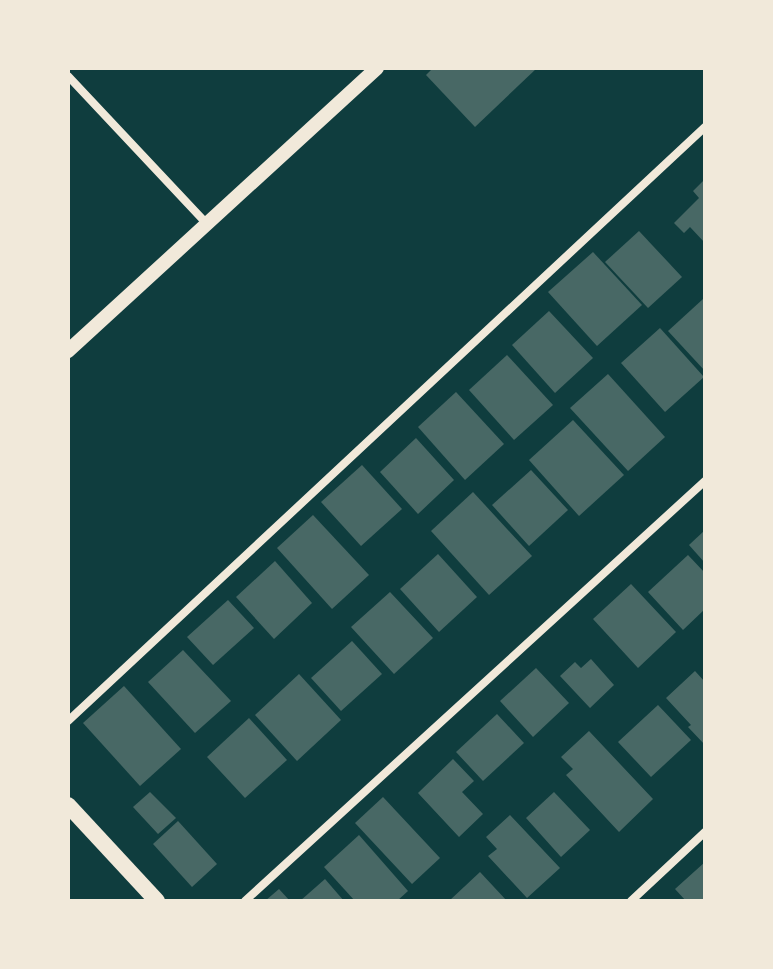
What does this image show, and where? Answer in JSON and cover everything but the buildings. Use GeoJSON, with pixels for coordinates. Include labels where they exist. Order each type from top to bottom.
{"type":"FeatureCollection","features":[{"type":"Feature","properties":{"kind":"main road"},"geometry":{"type":"LineString","coordinates":[[68,805],[157,901]]}},
{"type":"Feature","properties":{"kind":"street"},"geometry":{"type":"LineString","coordinates":[[68,351],[377,68]]}},
{"type":"Feature","properties":{"kind":"street"},"geometry":{"type":"LineString","coordinates":[[68,76],[207,224]]}},
{"type":"Feature","properties":{"kind":"street"},"geometry":{"type":"LineString","coordinates":[[68,721],[705,127]]}},
{"type":"Feature","properties":{"kind":"street"},"geometry":{"type":"LineString","coordinates":[[245,901],[705,481]]}},
{"type":"Feature","properties":{"kind":"street"},"geometry":{"type":"LineString","coordinates":[[631,901],[705,832]]}}]}
